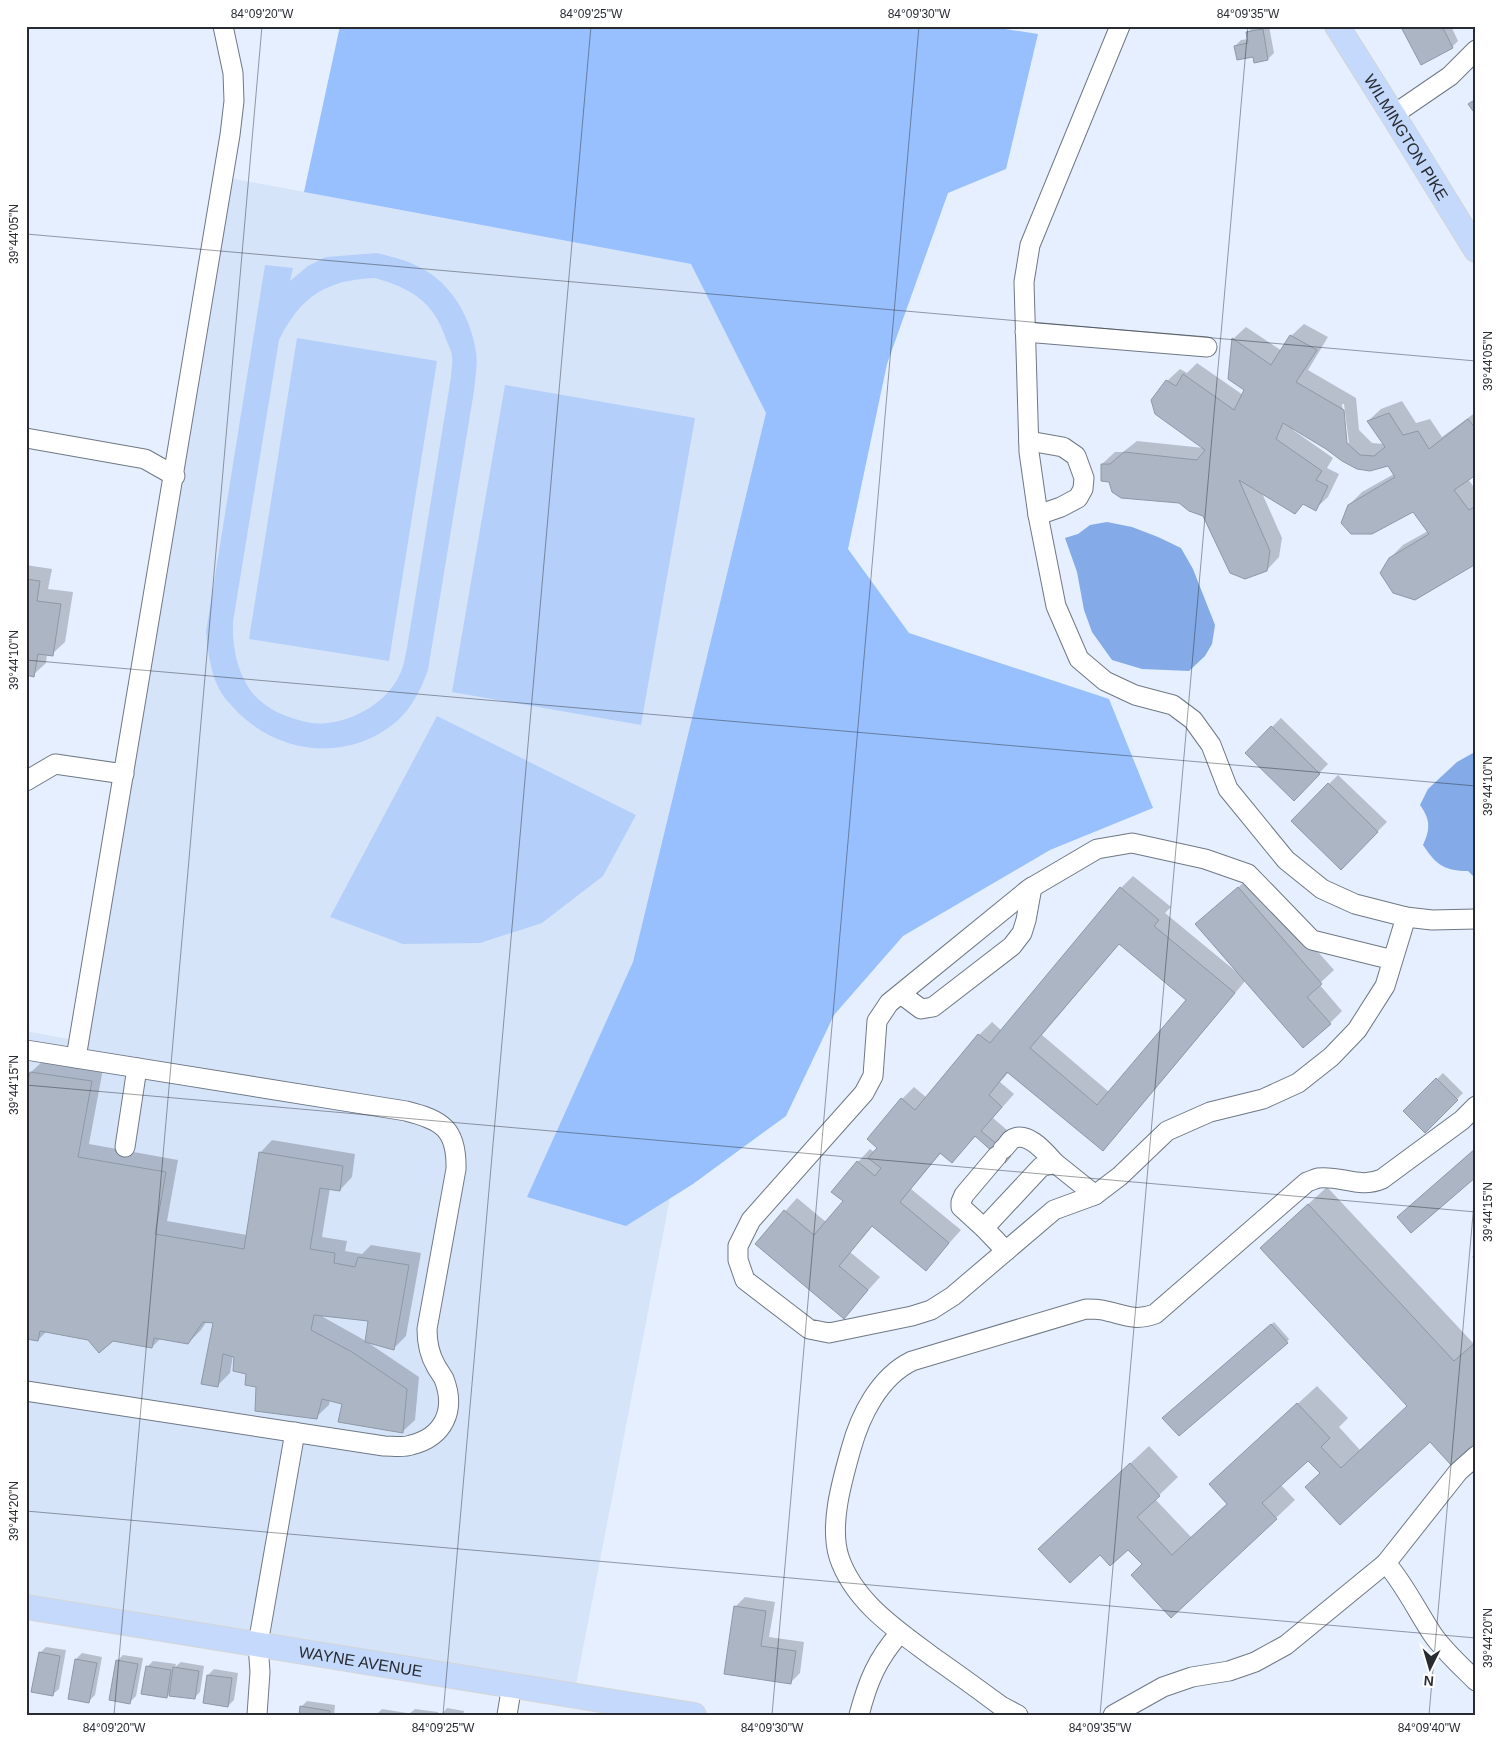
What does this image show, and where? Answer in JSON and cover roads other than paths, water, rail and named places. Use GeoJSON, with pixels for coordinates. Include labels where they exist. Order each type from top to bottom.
{"type":"FeatureCollection","features":[{"type":"Feature","properties":{"kind":"main road","name":"WILMINGTON PIKE"},"geometry":{"type":"LineString","coordinates":[[1337,26],[1476,250]]}},
{"type":"Feature","properties":{"kind":"main road","name":"WAYNE AVENUE"},"geometry":{"type":"LineString","coordinates":[[26,1607],[694,1715]]}},
{"type":"Feature","properties":{"kind":"street"},"geometry":{"type":"LineString","coordinates":[[76,1058],[175,476],[230,135],[234,101],[233,73],[223,26]]}},
{"type":"Feature","properties":{"kind":"street"},"geometry":{"type":"LineString","coordinates":[[1120,26],[1030,245],[1024,282],[1029,441],[1038,515],[1056,606],[1079,658],[1104,681],[1135,695],[1173,705],[1193,720],[1211,746],[1228,789],[1286,860],[1322,890],[1355,904],[1406,917],[1432,920],[1476,919]]}},
{"type":"Feature","properties":{"kind":"street"},"geometry":{"type":"LineString","coordinates":[[1393,115],[1450,76],[1476,50]]}},
{"type":"Feature","properties":{"kind":"street"},"geometry":{"type":"LineString","coordinates":[[1025,332],[1207,347]]}},
{"type":"Feature","properties":{"kind":"street"},"geometry":{"type":"LineString","coordinates":[[26,438],[145,459],[175,476]]}},
{"type":"Feature","properties":{"kind":"street"},"geometry":{"type":"LineString","coordinates":[[1029,441],[1063,447],[1076,456],[1084,478],[1078,498],[1061,507],[1038,515]]}},
{"type":"Feature","properties":{"kind":"street"},"geometry":{"type":"LineString","coordinates":[[26,781],[55,764],[124,774]]}},
{"type":"Feature","properties":{"kind":"street"},"geometry":{"type":"LineString","coordinates":[[1392,960],[1312,940],[1248,874],[1205,859],[1132,843],[1097,849],[1032,887],[889,1003],[878,1021],[873,1076],[864,1093],[751,1220],[738,1246],[738,1260],[744,1280],[809,1328],[829,1333],[932,1310],[953,1296],[1054,1210],[1095,1195],[1120,1176],[1167,1131],[1210,1112],[1263,1099],[1298,1083],[1331,1057],[1357,1030],[1385,986],[1406,917]]}},
{"type":"Feature","properties":{"kind":"street"},"geometry":{"type":"LineString","coordinates":[[901,994],[921,1009],[933,1007],[1012,946],[1022,933],[1032,887]]}},
{"type":"Feature","properties":{"kind":"street"},"geometry":{"type":"LineString","coordinates":[[26,1050],[406,1111],[427,1116],[442,1124],[451,1136],[457,1152],[456,1169],[427,1329],[427,1345],[434,1364],[443,1378],[449,1399],[447,1414],[442,1427],[429,1439],[410,1446],[384,1446],[26,1391]]}},
{"type":"Feature","properties":{"kind":"street"},"geometry":{"type":"LineString","coordinates":[[125,1147],[137,1068]]}},
{"type":"Feature","properties":{"kind":"street"},"geometry":{"type":"LineString","coordinates":[[1018,1715],[1001,1706],[900,1633],[865,1601],[846,1574],[838,1556],[837,1509],[843,1477],[854,1438],[868,1407],[883,1385],[902,1366],[912,1361],[1086,1309],[1101,1309],[1132,1318],[1146,1317],[1154,1314],[1307,1182],[1319,1178],[1361,1184],[1382,1180],[1462,1120],[1476,1106]]}},
{"type":"Feature","properties":{"kind":"street"},"geometry":{"type":"LineString","coordinates":[[1006,1251],[961,1207],[960,1202],[1012,1140],[1023,1138],[1041,1148],[1055,1163],[1095,1195]]}},
{"type":"Feature","properties":{"kind":"street"},"geometry":{"type":"LineString","coordinates":[[984,1228],[1041,1167],[1055,1163]]}},
{"type":"Feature","properties":{"kind":"street"},"geometry":{"type":"LineString","coordinates":[[257,1715],[260,1672],[258,1644],[295,1432]]}},
{"type":"Feature","properties":{"kind":"street"},"geometry":{"type":"LineString","coordinates":[[1113,1715],[1170,1685],[1192,1677],[1229,1671],[1255,1662],[1286,1645],[1386,1563],[1408,1537],[1435,1499],[1458,1472],[1476,1456]]}},
{"type":"Feature","properties":{"kind":"street"},"geometry":{"type":"LineString","coordinates":[[1386,1563],[1399,1579],[1434,1635],[1454,1660],[1476,1681]]}},
{"type":"Feature","properties":{"kind":"street"},"geometry":{"type":"LineString","coordinates":[[859,1715],[867,1686],[876,1666],[900,1633]]}},
{"type":"Feature","properties":{"kind":"street"},"geometry":{"type":"LineString","coordinates":[[507,1715],[512,1685]]}}]}
